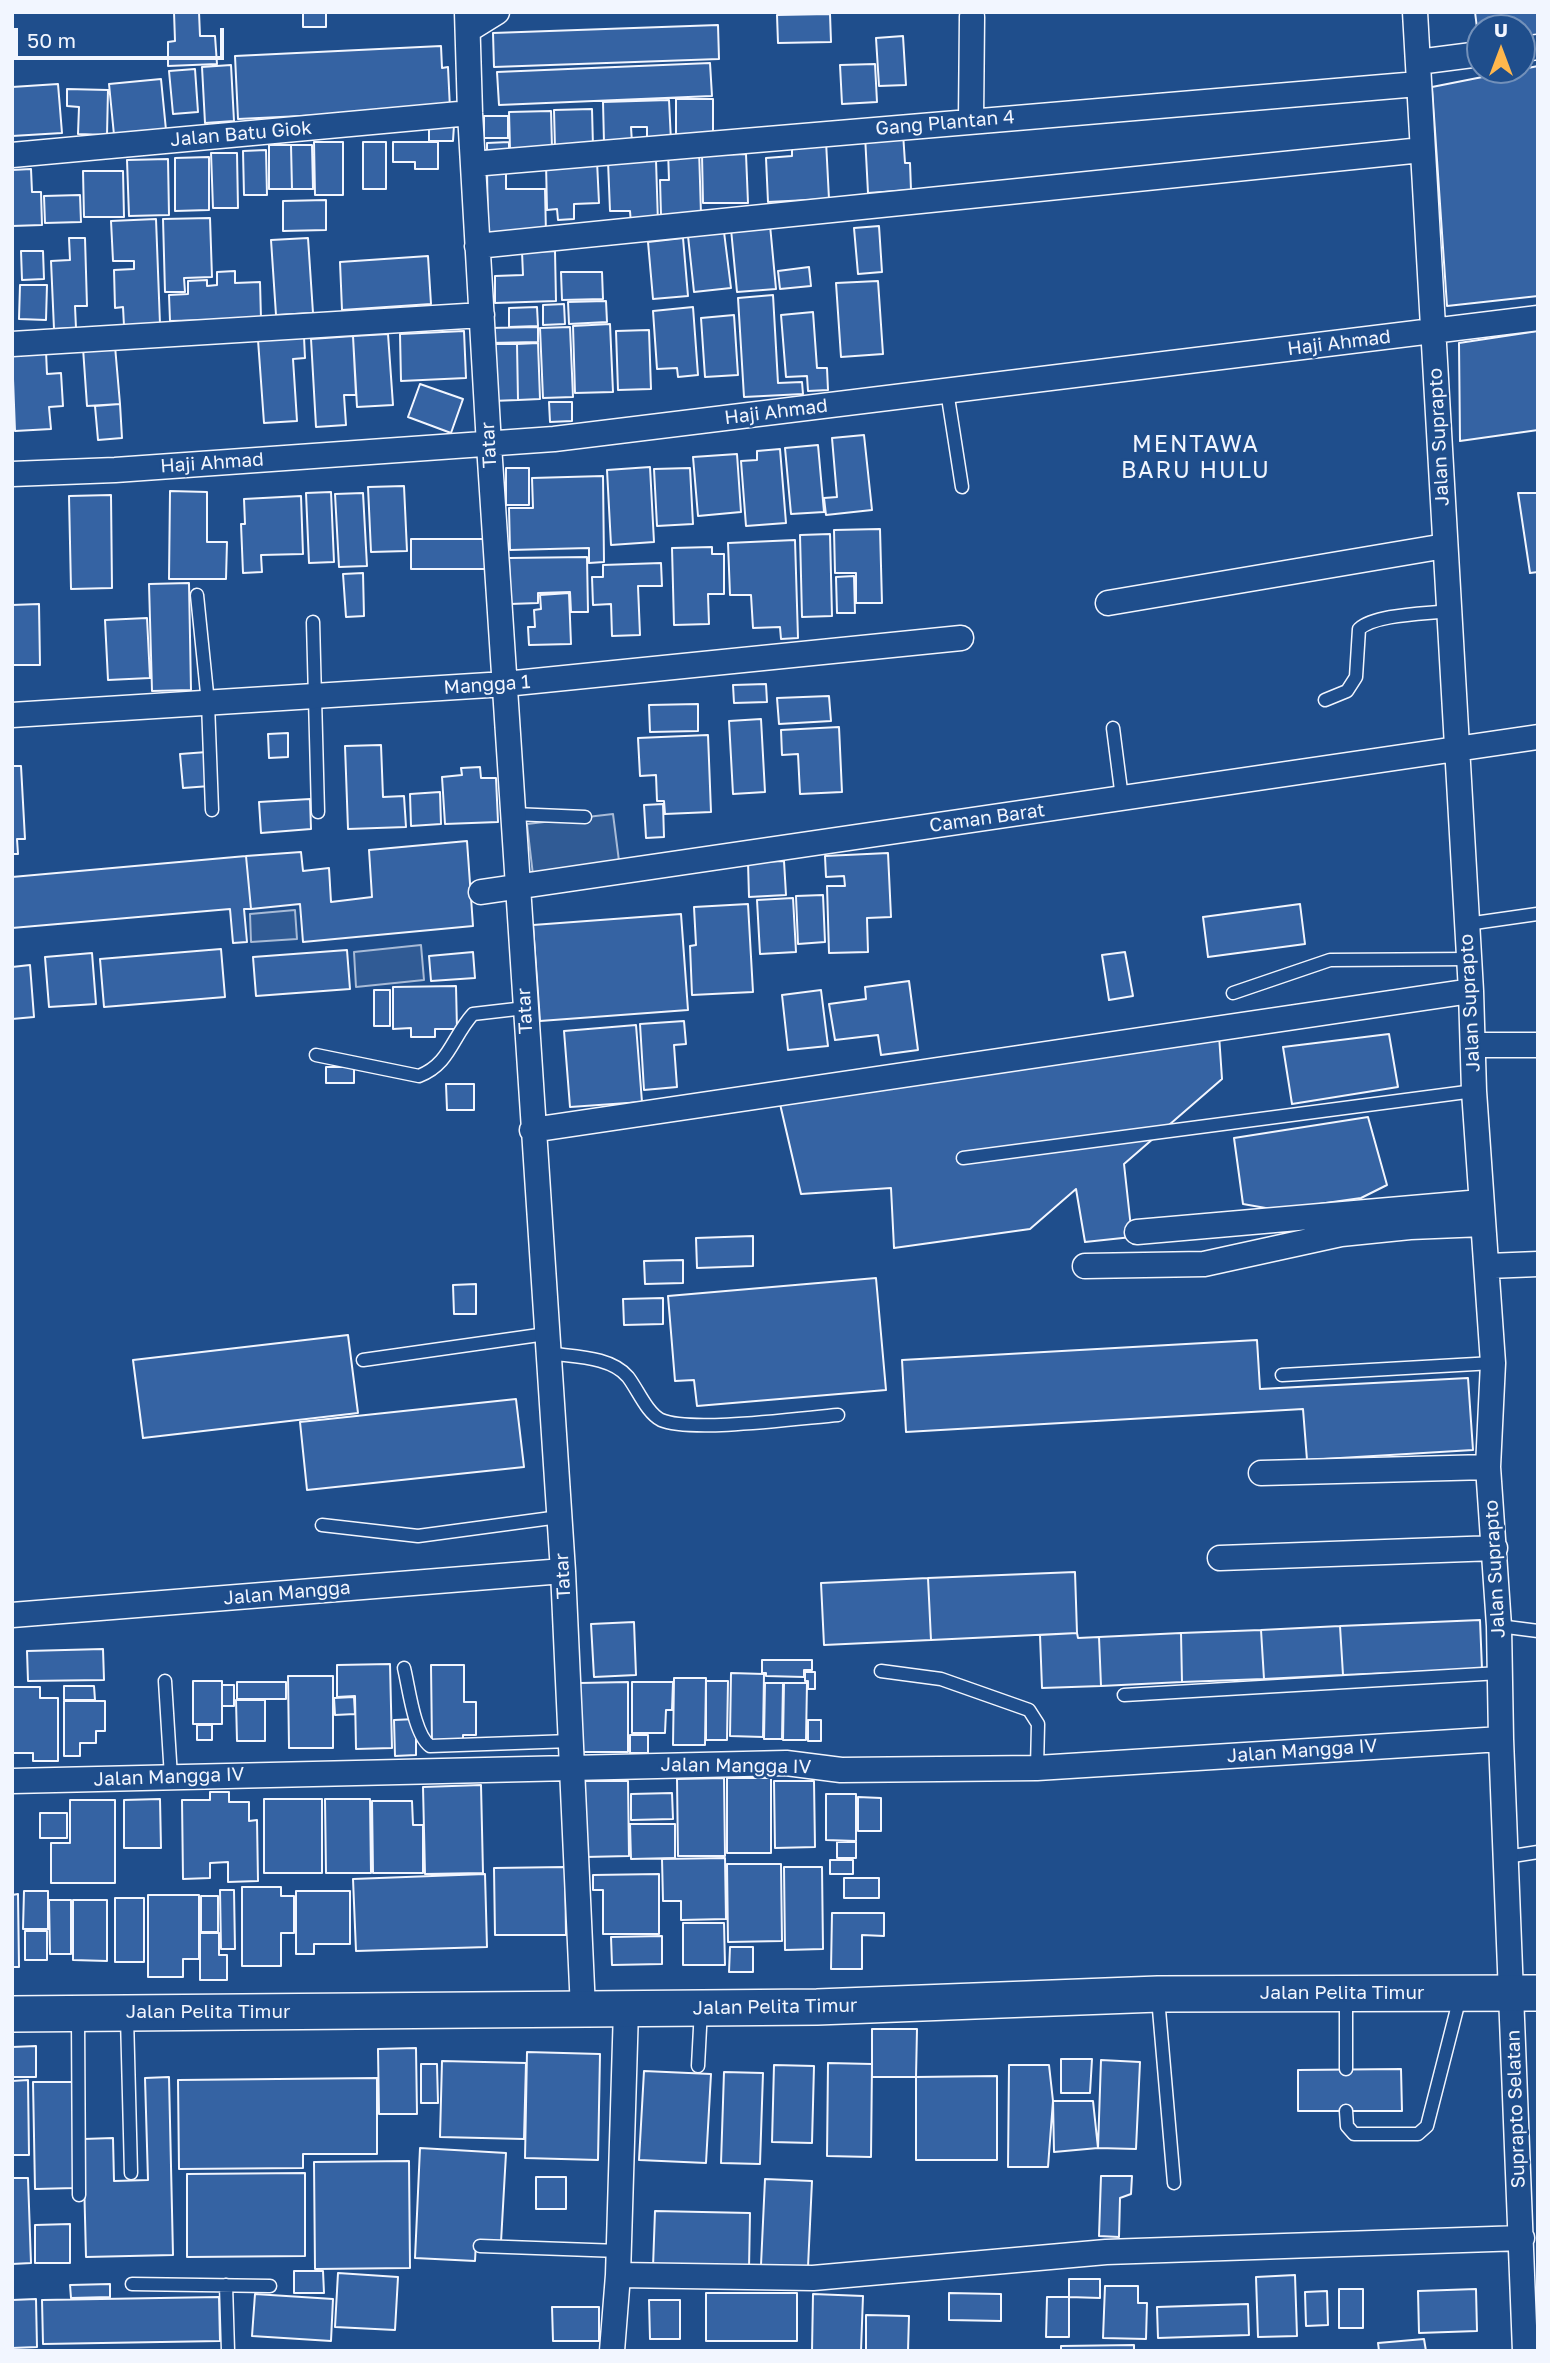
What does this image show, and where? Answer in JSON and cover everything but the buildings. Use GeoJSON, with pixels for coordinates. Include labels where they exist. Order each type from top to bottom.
{"type":"FeatureCollection","features":[{"type":"Feature","properties":{"kind":"street"},"geometry":{"type":"LineString","coordinates":[[467,21],[496,12]]}},
{"type":"Feature","properties":{"kind":"street","name":"Jalan Suprapto"},"geometry":{"type":"LineString","coordinates":[[1415,12],[1474,1045],[1474,1091],[1493,1363],[1488,1467],[1499,1626],[1506,1857],[1525,1993]]}},
{"type":"Feature","properties":{"kind":"street"},"geometry":{"type":"LineString","coordinates":[[971,121],[972,17]]}},
{"type":"Feature","properties":{"kind":"street","name":"Tatar"},"geometry":{"type":"LineString","coordinates":[[467,21],[489,445],[563,1571],[583,2009]]}},
{"type":"Feature","properties":{"kind":"street","name":"Gang Plantan 4"},"geometry":{"type":"LineString","coordinates":[[473,164],[971,121],[1418,73],[1466,58]]}},
{"type":"Feature","properties":{"kind":"street","name":"Jalan Batu Giok"},"geometry":{"type":"LineString","coordinates":[[12,155],[470,113]]}},
{"type":"Feature","properties":{"kind":"street"},"geometry":{"type":"LineString","coordinates":[[477,246],[1422,150]]}},
{"type":"Feature","properties":{"kind":"street"},"geometry":{"type":"LineString","coordinates":[[12,344],[482,315]]}},
{"type":"Feature","properties":{"kind":"street","name":"Haji Ahmad"},"geometry":{"type":"LineString","coordinates":[[12,474],[489,445],[1538,318]]}},
{"type":"Feature","properties":{"kind":"street"},"geometry":{"type":"LineString","coordinates":[[1108,603],[1445,546]]}},
{"type":"Feature","properties":{"kind":"street","name":"Mangga 1"},"geometry":{"type":"LineString","coordinates":[[12,715],[505,684],[961,638]]}},
{"type":"Feature","properties":{"kind":"street","name":"Caman Barat"},"geometry":{"type":"LineString","coordinates":[[481,892],[1538,737]]}},
{"type":"Feature","properties":{"kind":"street"},"geometry":{"type":"LineString","coordinates":[[532,1130],[1471,991]]}},
{"type":"Feature","properties":{"kind":"street"},"geometry":{"type":"LineString","coordinates":[[1474,1045],[1538,1045]]}},
{"type":"Feature","properties":{"kind":"street"},"geometry":{"type":"LineString","coordinates":[[1138,1232],[1482,1213]]}},
{"type":"Feature","properties":{"kind":"street"},"geometry":{"type":"LineString","coordinates":[[1085,1266],[1205,1264],[1341,1234],[1410,1227],[1482,1213]]}},
{"type":"Feature","properties":{"kind":"street"},"geometry":{"type":"LineString","coordinates":[[1488,1266],[1538,1264]]}},
{"type":"Feature","properties":{"kind":"street"},"geometry":{"type":"LineString","coordinates":[[1261,1473],[1488,1467]]}},
{"type":"Feature","properties":{"kind":"street"},"geometry":{"type":"LineString","coordinates":[[1220,1558],[1495,1548]]}},
{"type":"Feature","properties":{"kind":"street","name":"Jalan Mangga"},"geometry":{"type":"LineString","coordinates":[[12,1615],[563,1571]]}},
{"type":"Feature","properties":{"kind":"street","name":"Jalan Mangga IV"},"geometry":{"type":"LineString","coordinates":[[12,1781],[786,1763],[841,1770],[1037,1768],[1501,1739]]}},
{"type":"Feature","properties":{"kind":"street","name":"Jalan Pelita Timur"},"geometry":{"type":"LineString","coordinates":[[12,2014],[817,2007],[1158,1994],[1525,1993]]}},
{"type":"Feature","properties":{"kind":"street","name":"Suprapto Selatan"},"geometry":{"type":"LineString","coordinates":[[1525,1993],[1522,2238],[1530,2274],[1525,2351]]}},
{"type":"Feature","properties":{"kind":"street"},"geometry":{"type":"LineString","coordinates":[[612,2351],[619,2263],[626,2009]]}},
{"type":"Feature","properties":{"kind":"street"},"geometry":{"type":"LineString","coordinates":[[619,2263],[814,2278],[1105,2252],[1522,2238]]}},
{"type":"Feature","properties":{"kind":"lane"},"geometry":{"type":"LineString","coordinates":[[947,391],[962,487]]}},
{"type":"Feature","properties":{"kind":"lane"},"geometry":{"type":"LineString","coordinates":[[197,594],[208,703],[212,810]]}},
{"type":"Feature","properties":{"kind":"lane"},"geometry":{"type":"LineString","coordinates":[[1325,700],[1348,691],[1356,677],[1359,629],[1365,624],[1449,611]]}},
{"type":"Feature","properties":{"kind":"lane"},"geometry":{"type":"LineString","coordinates":[[313,622],[317,812]]}},
{"type":"Feature","properties":{"kind":"lane"},"geometry":{"type":"LineString","coordinates":[[1113,728],[1122,798]]}},
{"type":"Feature","properties":{"kind":"lane"},"geometry":{"type":"LineString","coordinates":[[513,814],[585,817]]}},
{"type":"Feature","properties":{"kind":"lane"},"geometry":{"type":"LineString","coordinates":[[1467,924],[1537,914]]}},
{"type":"Feature","properties":{"kind":"lane"},"geometry":{"type":"LineString","coordinates":[[1233,993],[1330,960],[1469,958]]}},
{"type":"Feature","properties":{"kind":"lane"},"geometry":{"type":"LineString","coordinates":[[316,1055],[419,1076],[433,1071],[443,1060],[473,1014],[525,1008]]}},
{"type":"Feature","properties":{"kind":"lane"},"geometry":{"type":"LineString","coordinates":[[962,1158],[1474,1091]]}},
{"type":"Feature","properties":{"kind":"lane"},"geometry":{"type":"LineString","coordinates":[[363,1360],[547,1344],[609,1363],[626,1375],[659,1419],[672,1423],[698,1426],[838,1415]]}},
{"type":"Feature","properties":{"kind":"lane"},"geometry":{"type":"LineString","coordinates":[[1282,1375],[1493,1363]]}},
{"type":"Feature","properties":{"kind":"lane"},"geometry":{"type":"LineString","coordinates":[[322,1525],[418,1536],[559,1517]]}},
{"type":"Feature","properties":{"kind":"lane"},"geometry":{"type":"LineString","coordinates":[[1499,1626],[1538,1631]]}},
{"type":"Feature","properties":{"kind":"lane"},"geometry":{"type":"LineString","coordinates":[[404,1668],[418,1728],[423,1740],[430,1746],[571,1741]]}},
{"type":"Feature","properties":{"kind":"lane"},"geometry":{"type":"LineString","coordinates":[[881,1671],[941,1679],[1029,1710],[1038,1724],[1037,1768]]}},
{"type":"Feature","properties":{"kind":"lane"},"geometry":{"type":"LineString","coordinates":[[1124,1695],[1500,1673]]}},
{"type":"Feature","properties":{"kind":"lane"},"geometry":{"type":"LineString","coordinates":[[165,1681],[171,1777]]}},
{"type":"Feature","properties":{"kind":"lane"},"geometry":{"type":"LineString","coordinates":[[1506,1857],[1538,1852]]}},
{"type":"Feature","properties":{"kind":"lane"},"geometry":{"type":"LineString","coordinates":[[1346,1992],[1346,2069]]}},
{"type":"Feature","properties":{"kind":"lane"},"geometry":{"type":"LineString","coordinates":[[1346,2111],[1347,2126],[1354,2134],[1418,2134],[1427,2126],[1461,1993]]}},
{"type":"Feature","properties":{"kind":"lane"},"geometry":{"type":"LineString","coordinates":[[1158,1994],[1174,2183]]}},
{"type":"Feature","properties":{"kind":"lane"},"geometry":{"type":"LineString","coordinates":[[698,2066],[701,2008]]}},
{"type":"Feature","properties":{"kind":"lane"},"geometry":{"type":"LineString","coordinates":[[78,2013],[79,2195]]}},
{"type":"Feature","properties":{"kind":"lane"},"geometry":{"type":"LineString","coordinates":[[127,2013],[131,2173]]}},
{"type":"Feature","properties":{"kind":"lane"},"geometry":{"type":"LineString","coordinates":[[480,2246],[619,2263]]}},
{"type":"Feature","properties":{"kind":"lane"},"geometry":{"type":"LineString","coordinates":[[132,2284],[270,2286]]}},
{"type":"Feature","properties":{"kind":"lane"},"geometry":{"type":"LineString","coordinates":[[226,2285],[228,2351]]}},
{"type":"Feature","properties":{"kind":"shaded area"},"geometry":{"type":"Polygon","coordinates":[[[613,814],[619,861],[533,875],[527,824],[613,814]]]}},
{"type":"Feature","properties":{"kind":"shaded area"},"geometry":{"type":"Polygon","coordinates":[[[295,910],[297,939],[251,942],[250,914],[295,910]]]}},
{"type":"Feature","properties":{"kind":"shaded area"},"geometry":{"type":"Polygon","coordinates":[[[421,945],[424,980],[356,987],[354,952],[421,945]]]}},
{"type":"Feature","properties":{"kind":"district","name":"MENTAWA BARU HULU"},"geometry":{"type":"Point","coordinates":[1196,458]}}]}
